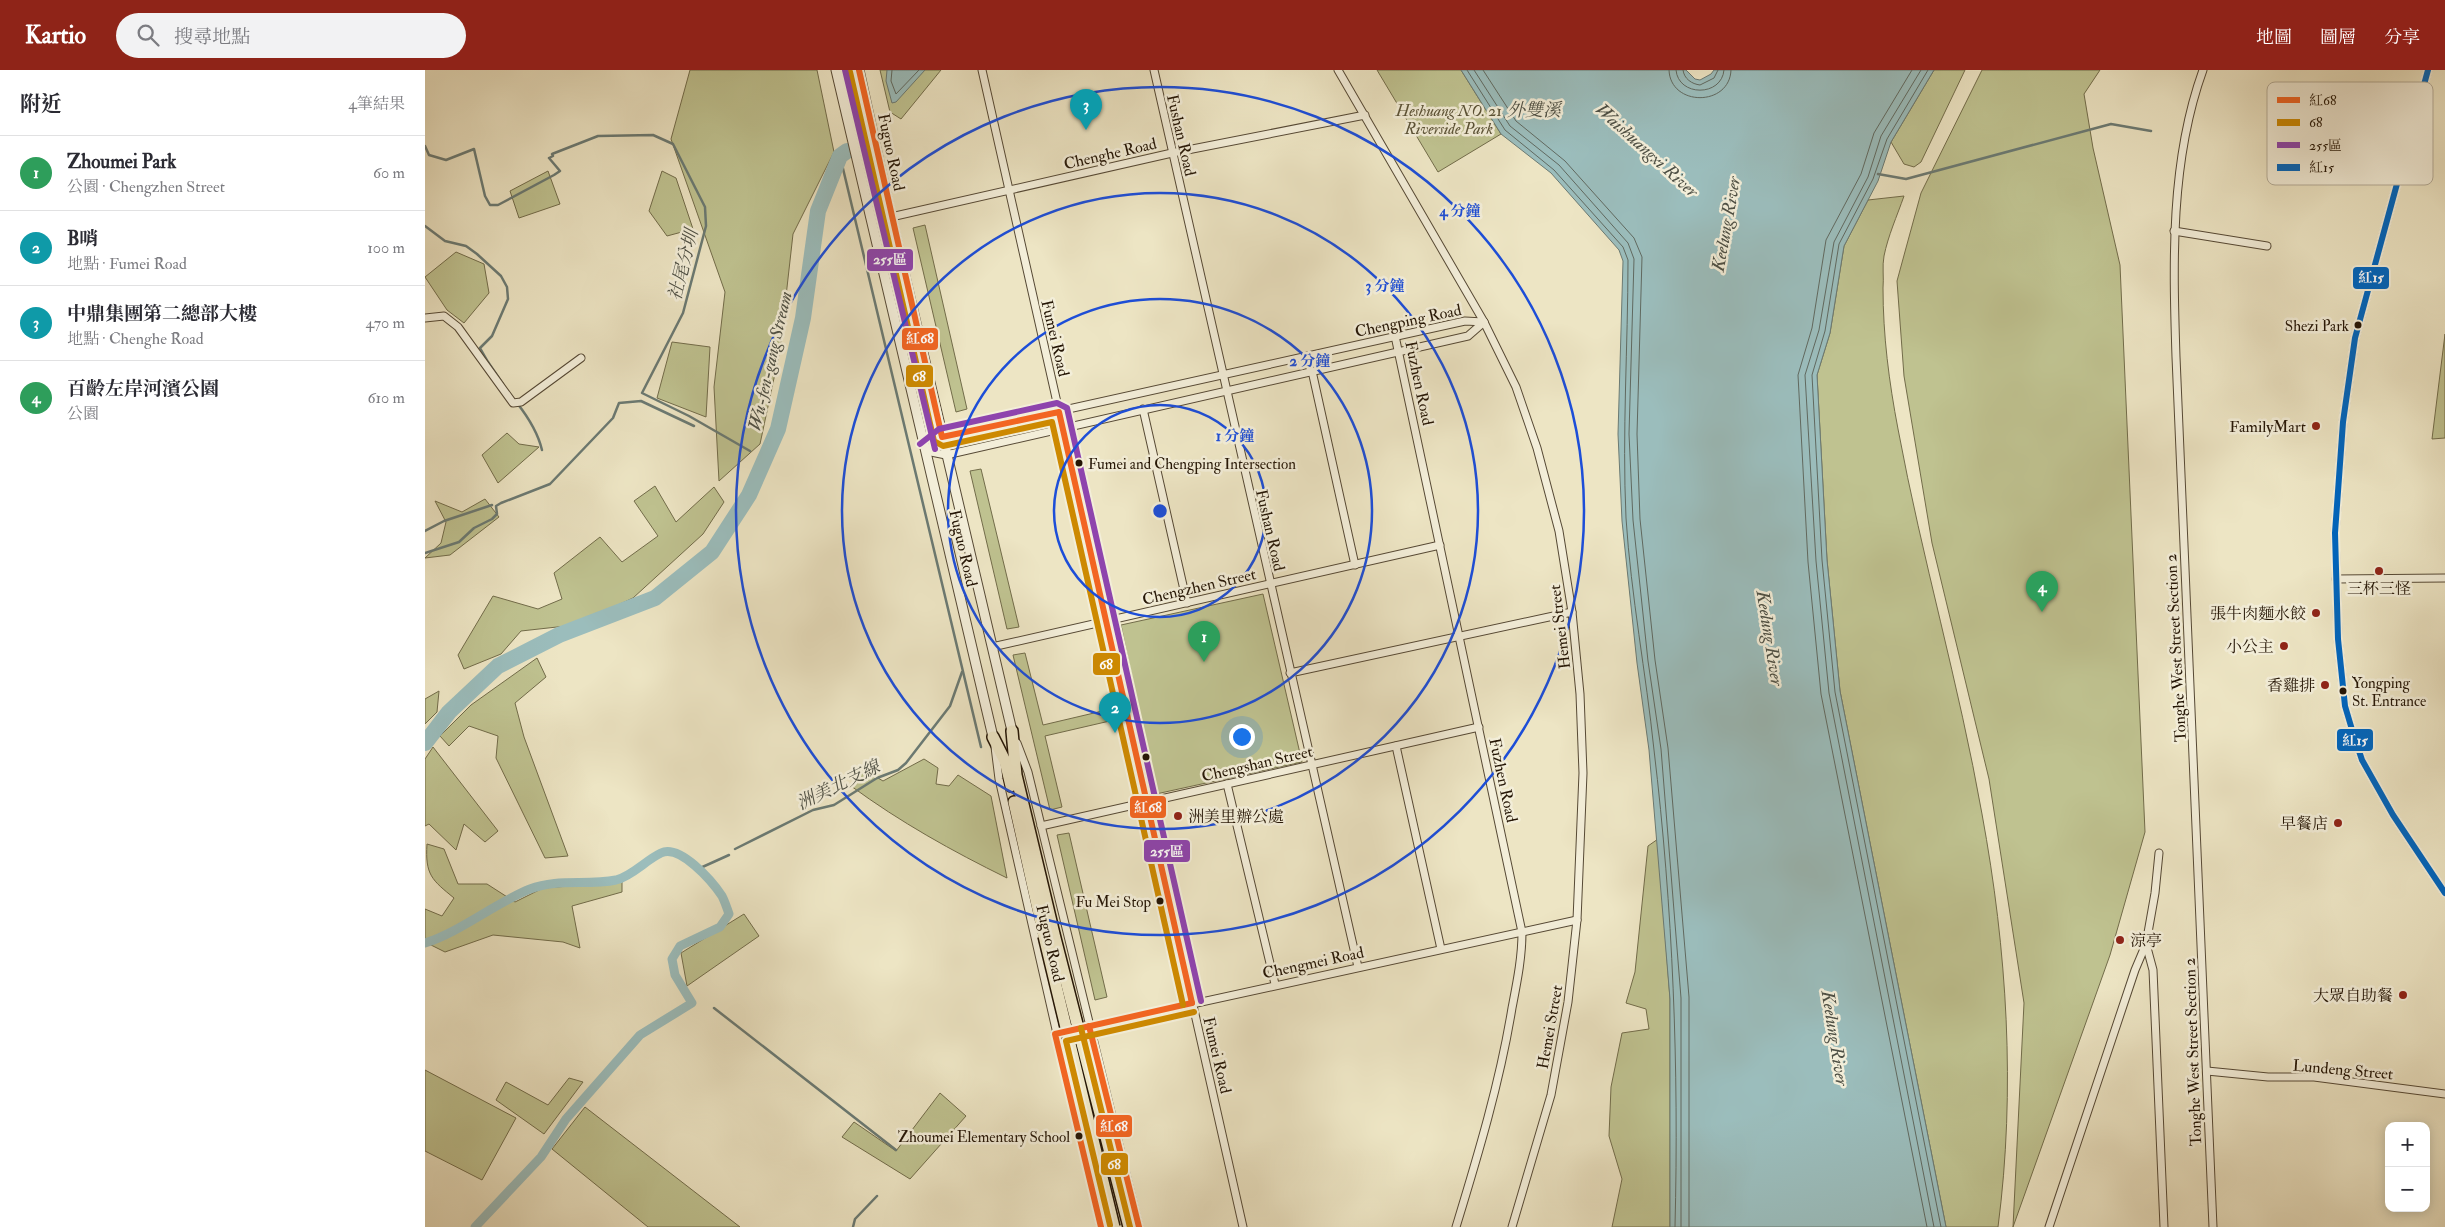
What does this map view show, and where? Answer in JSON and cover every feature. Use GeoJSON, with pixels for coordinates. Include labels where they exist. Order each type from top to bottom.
{"type":"FeatureCollection","features":[{"type":"Feature","properties":{"kind":"highway"},"geometry":{"type":"LineString","coordinates":[[1013,731],[1016,775],[1049,935],[1114,1227]]}},
{"type":"Feature","properties":{"kind":"highway"},"geometry":{"type":"LineString","coordinates":[[993,737],[1005,761],[1049,935],[1129,1227]]}},
{"type":"Feature","properties":{"kind":"street","name":"Fuguo Road"},"geometry":{"type":"LineString","coordinates":[[836,70],[993,737],[999,779],[1055,1034],[1101,1227]]}},
{"type":"Feature","properties":{"kind":"street","name":"Fuguo Road"},"geometry":{"type":"LineString","coordinates":[[859,70],[891,217],[992,647],[1013,731],[1028,772],[1139,1227]]}},
{"type":"Feature","properties":{"kind":"street","name":"Fumei Road"},"geometry":{"type":"LineString","coordinates":[[982,70],[1243,1227]]}},
{"type":"Feature","properties":{"kind":"street","name":"Fushan Road"},"geometry":{"type":"LineString","coordinates":[[1153,70],[1358,967]]}},
{"type":"Feature","properties":{"kind":"street","name":"Hemei Street"},"geometry":{"type":"LineString","coordinates":[[1338,70],[1484,322],[1516,387],[1537,448],[1559,531],[1572,612],[1580,694],[1583,773],[1577,920],[1568,1002],[1551,1095],[1512,1227]]}},
{"type":"Feature","properties":{"kind":"street","name":"Tonghe West Street Section 2"},"geometry":{"type":"LineString","coordinates":[[2203,70],[2196,89],[2182,158],[2174,231],[2176,357],[2213,1227]]}},
{"type":"Feature","properties":{"kind":"street","name":"Chenghe Road"},"geometry":{"type":"LineString","coordinates":[[891,217],[1172,153],[1365,115]]}},
{"type":"Feature","properties":{"kind":"street"},"geometry":{"type":"LineString","coordinates":[[2396,185],[2355,338],[2343,422],[2336,505],[2338,639],[2345,706],[2362,760],[2393,815],[2445,893]]}},
{"type":"Feature","properties":{"kind":"street"},"geometry":{"type":"LineString","coordinates":[[2174,231],[2267,246]]}},
{"type":"Feature","properties":{"kind":"street"},"geometry":{"type":"LineString","coordinates":[[425,318],[444,316],[458,327],[513,402],[521,402],[581,358]]}},
{"type":"Feature","properties":{"kind":"street","name":"Chengping Road"},"geometry":{"type":"LineString","coordinates":[[926,452],[942,438],[1465,321],[1484,322]]}},
{"type":"Feature","properties":{"kind":"street","name":"Chengping Road"},"geometry":{"type":"LineString","coordinates":[[926,452],[946,455],[1468,336],[1484,322]]}},
{"type":"Feature","properties":{"kind":"street","name":"Fuzhen Road"},"geometry":{"type":"LineString","coordinates":[[1395,336],[1522,932],[1522,953],[1506,1044],[1477,1158],[1456,1227]]}},
{"type":"Feature","properties":{"kind":"street"},"geometry":{"type":"LineString","coordinates":[[1312,371],[1355,565]]}},
{"type":"Feature","properties":{"kind":"street"},"geometry":{"type":"LineString","coordinates":[[1143,409],[1187,603]]}},
{"type":"Feature","properties":{"kind":"street","name":"Chengzhen Street"},"geometry":{"type":"LineString","coordinates":[[992,647],[1440,545]]}},
{"type":"Feature","properties":{"kind":"street"},"geometry":{"type":"LineString","coordinates":[[2336,580],[2445,578]]}},
{"type":"Feature","properties":{"kind":"street"},"geometry":{"type":"LineString","coordinates":[[1290,672],[1572,612]]}},
{"type":"Feature","properties":{"kind":"street","name":"Chengshan Street"},"geometry":{"type":"LineString","coordinates":[[1041,826],[1479,727]]}},
{"type":"Feature","properties":{"kind":"street"},"geometry":{"type":"LineString","coordinates":[[1396,746],[1441,949]]}},
{"type":"Feature","properties":{"kind":"street"},"geometry":{"type":"LineString","coordinates":[[1227,784],[1275,984]]}},
{"type":"Feature","properties":{"kind":"street"},"geometry":{"type":"LineString","coordinates":[[2049,1227],[2145,944],[2155,893],[2159,853]]}},
{"type":"Feature","properties":{"kind":"street","name":"Chengmei Road"},"geometry":{"type":"LineString","coordinates":[[1055,1034],[1275,984],[1577,920]]}},
{"type":"Feature","properties":{"kind":"street"},"geometry":{"type":"LineString","coordinates":[[2145,944],[2153,970],[2164,1227]]}},
{"type":"Feature","properties":{"kind":"street","name":"Lundeng Street"},"geometry":{"type":"LineString","coordinates":[[2207,1071],[2268,1077],[2314,1077],[2445,1094]]}},
{"type":"Feature","properties":{"kind":"green space"},"geometry":{"type":"Polygon","coordinates":[[[690,70],[817,70],[834,152],[793,234],[780,350],[760,444],[719,481],[714,387],[725,292],[671,139],[690,70]]]}},
{"type":"Feature","properties":{"kind":"green space"},"geometry":{"type":"Polygon","coordinates":[[[880,70],[941,70],[901,119],[890,112],[880,70]]]}},
{"type":"Feature","properties":{"kind":"green space","name":"Heshuang NO. 21 Riverside Park"},"geometry":{"type":"Polygon","coordinates":[[[1377,70],[1461,70],[1501,134],[1438,172],[1377,70]]]}},
{"type":"Feature","properties":{"kind":"green space"},"geometry":{"type":"Polygon","coordinates":[[[1934,70],[1965,70],[1921,162],[1914,167],[1904,164],[1891,142],[1934,70]]]}},
{"type":"Feature","properties":{"kind":"green space"},"geometry":{"type":"Polygon","coordinates":[[[1982,70],[2100,70],[2084,94],[2093,148],[2120,265],[2145,832],[2110,955],[2013,1227],[2024,1003],[1989,779],[1932,543],[1904,376],[1897,281],[1921,193],[1982,70]]]}},
{"type":"Feature","properties":{"kind":"green space"},"geometry":{"type":"Polygon","coordinates":[[[548,171],[560,204],[519,218],[510,191],[548,171]]]}},
{"type":"Feature","properties":{"kind":"green space"},"geometry":{"type":"Polygon","coordinates":[[[662,171],[676,178],[693,229],[667,236],[649,211],[662,171]]]}},
{"type":"Feature","properties":{"kind":"green space"},"geometry":{"type":"Polygon","coordinates":[[[1904,196],[1883,260],[1885,341],[1898,429],[1973,765],[1998,916],[2006,1020],[2007,1123],[1998,1227],[1946,1227],[1840,691],[1827,560],[1817,375],[1830,333],[1844,246],[1868,200],[1904,196]]]}},
{"type":"Feature","properties":{"kind":"green space"},"geometry":{"type":"Polygon","coordinates":[[[925,225],[967,409],[956,412],[913,228],[925,225]]]}},
{"type":"Feature","properties":{"kind":"green space"},"geometry":{"type":"Polygon","coordinates":[[[456,252],[484,264],[489,293],[464,323],[447,310],[425,277],[456,252]]]}},
{"type":"Feature","properties":{"kind":"green space"},"geometry":{"type":"Polygon","coordinates":[[[2445,334],[2445,438],[2432,439],[2445,334]]]}},
{"type":"Feature","properties":{"kind":"green space"},"geometry":{"type":"Polygon","coordinates":[[[672,342],[710,347],[706,417],[657,398],[672,342]]]}},
{"type":"Feature","properties":{"kind":"green space"},"geometry":{"type":"Polygon","coordinates":[[[507,433],[519,444],[539,447],[498,483],[482,455],[507,433]]]}},
{"type":"Feature","properties":{"kind":"green space"},"geometry":{"type":"Polygon","coordinates":[[[981,469],[1019,627],[1007,629],[970,471],[981,469]]]}},
{"type":"Feature","properties":{"kind":"green space"},"geometry":{"type":"Polygon","coordinates":[[[655,486],[676,522],[714,487],[724,502],[703,534],[633,598],[575,625],[521,631],[501,654],[464,669],[458,655],[493,596],[538,609],[562,599],[554,573],[600,537],[622,562],[658,536],[634,501],[655,486]]]}},
{"type":"Feature","properties":{"kind":"green space"},"geometry":{"type":"Polygon","coordinates":[[[485,499],[499,517],[450,555],[425,558],[441,543],[446,522],[435,501],[462,512],[485,499]]]}},
{"type":"Feature","properties":{"kind":"green space"},"geometry":{"type":"Polygon","coordinates":[[[1263,594],[1302,762],[1156,794],[1121,625],[1263,594]]]}},
{"type":"Feature","properties":{"kind":"green space"},"geometry":{"type":"Polygon","coordinates":[[[1025,653],[1043,725],[1111,709],[1114,720],[1045,736],[1062,807],[1050,810],[1013,655],[1025,653]]]}},
{"type":"Feature","properties":{"kind":"green space"},"geometry":{"type":"Polygon","coordinates":[[[537,658],[546,677],[515,703],[524,737],[568,856],[545,858],[496,758],[498,736],[469,726],[449,746],[440,736],[471,705],[537,658]]]}},
{"type":"Feature","properties":{"kind":"green space"},"geometry":{"type":"Polygon","coordinates":[[[439,691],[437,712],[425,724],[425,699],[439,691]]]}},
{"type":"Feature","properties":{"kind":"green space"},"geometry":{"type":"Polygon","coordinates":[[[433,747],[498,831],[485,842],[464,824],[456,850],[429,824],[425,826],[425,759],[433,747]]]}},
{"type":"Feature","properties":{"kind":"green space"},"geometry":{"type":"Polygon","coordinates":[[[924,759],[938,768],[936,784],[949,786],[958,775],[991,796],[1007,878],[966,857],[888,812],[851,786],[860,767],[883,781],[924,759]]]}},
{"type":"Feature","properties":{"kind":"green space"},"geometry":{"type":"Polygon","coordinates":[[[1069,833],[1107,997],[1095,1000],[1057,835],[1069,833]]]}},
{"type":"Feature","properties":{"kind":"green space"},"geometry":{"type":"Polygon","coordinates":[[[1658,839],[1670,999],[1670,1227],[1612,1227],[1622,1179],[1609,1136],[1611,1087],[1622,1033],[1649,1029],[1646,1009],[1626,1003],[1635,972],[1648,846],[1658,839]]]}},
{"type":"Feature","properties":{"kind":"green space"},"geometry":{"type":"Polygon","coordinates":[[[427,844],[444,849],[458,884],[487,884],[515,902],[543,888],[622,882],[622,892],[572,906],[580,948],[563,942],[493,935],[445,952],[425,942],[425,909],[442,916],[454,898],[431,876],[427,863],[427,844]]]}},
{"type":"Feature","properties":{"kind":"green space"},"geometry":{"type":"Polygon","coordinates":[[[744,914],[759,936],[687,986],[681,953],[744,914]]]}},
{"type":"Feature","properties":{"kind":"green space"},"geometry":{"type":"Polygon","coordinates":[[[425,1070],[516,1118],[482,1180],[425,1151],[425,1070]]]}},
{"type":"Feature","properties":{"kind":"green space"},"geometry":{"type":"Polygon","coordinates":[[[569,1078],[583,1082],[544,1134],[496,1100],[506,1082],[548,1105],[569,1078]]]}},
{"type":"Feature","properties":{"kind":"green space"},"geometry":{"type":"Polygon","coordinates":[[[940,1093],[966,1116],[910,1179],[842,1137],[854,1122],[896,1151],[940,1093]]]}},
{"type":"Feature","properties":{"kind":"green space"},"geometry":{"type":"Polygon","coordinates":[[[585,1107],[740,1227],[648,1227],[552,1149],[585,1107]]]}},
{"type":"Feature","properties":{"kind":"water"},"geometry":{"type":"Polygon","coordinates":[[[887,70],[925,70],[896,102],[892,103],[886,81],[887,70]]]}},
{"type":"Feature","properties":{"kind":"water"},"geometry":{"type":"Polygon","coordinates":[[[1461,70],[1686,70],[1695,79],[1700,80],[1711,74],[1714,70],[1934,70],[1891,142],[1878,181],[1844,246],[1830,333],[1817,375],[1827,560],[1840,691],[1946,1227],[1670,1227],[1670,999],[1649,750],[1637,663],[1622,521],[1618,434],[1623,261],[1619,250],[1551,173],[1501,134],[1461,70]]]}},
{"type":"Feature","properties":{"kind":"waterway"},"geometry":{"type":"LineString","coordinates":[[1878,174],[1906,179],[2111,124],[2151,131]]}},
{"type":"Feature","properties":{"kind":"waterway","name":"社尾分圳"},"geometry":{"type":"LineString","coordinates":[[425,146],[429,155],[446,160],[474,149],[485,196],[490,205],[498,205],[560,171],[549,158],[553,156],[552,154],[598,136],[653,135],[673,144],[705,207],[706,226],[683,313],[642,393],[689,416],[750,451]]}},
{"type":"Feature","properties":{"kind":"waterway","name":"Wu-fen-gang Stream"},"geometry":{"type":"LineString","coordinates":[[425,743],[449,712],[498,666],[559,635],[655,598],[712,552],[749,495],[778,429],[803,318],[818,211],[840,156],[847,151]]}},
{"type":"Feature","properties":{"kind":"waterway"},"geometry":{"type":"LineString","coordinates":[[840,156],[981,747]]}},
{"type":"Feature","properties":{"kind":"waterway"},"geometry":{"type":"LineString","coordinates":[[425,226],[445,241],[466,246],[477,254],[501,276],[507,287],[508,299],[492,336],[480,348],[488,362]]}},
{"type":"Feature","properties":{"kind":"waterway"},"geometry":{"type":"LineString","coordinates":[[488,362],[503,384]]}},
{"type":"Feature","properties":{"kind":"waterway"},"geometry":{"type":"LineString","coordinates":[[425,553],[459,542],[474,528],[492,519],[497,514],[496,506],[501,503],[550,484],[613,418],[619,403],[641,401],[694,426]]}},
{"type":"Feature","properties":{"kind":"waterway"},"geometry":{"type":"LineString","coordinates":[[517,403],[532,425],[542,450]]}},
{"type":"Feature","properties":{"kind":"waterway"},"geometry":{"type":"LineString","coordinates":[[425,531],[444,521],[492,505]]}},
{"type":"Feature","properties":{"kind":"waterway","name":"洲美北支線"},"geometry":{"type":"LineString","coordinates":[[735,849],[813,810],[834,805],[877,778],[898,770],[906,763],[950,706],[962,672]]}},
{"type":"Feature","properties":{"kind":"waterway"},"geometry":{"type":"LineString","coordinates":[[425,943],[451,932],[530,889],[551,884],[616,880],[628,875],[655,856],[669,852],[686,859],[703,873],[722,896],[729,914],[720,927],[680,946],[672,959],[675,975],[692,1003],[640,1035],[566,1119],[541,1157],[475,1227]]}},
{"type":"Feature","properties":{"kind":"waterway","name":"洲美北支線"},"geometry":{"type":"LineString","coordinates":[[698,869],[729,855]]}},
{"type":"Feature","properties":{"kind":"waterway"},"geometry":{"type":"LineString","coordinates":[[714,1008],[896,1150]]}},
{"type":"Feature","properties":{"kind":"waterway"},"geometry":{"type":"LineString","coordinates":[[853,1227],[855,1219],[877,1196]]}},
{"type":"Feature","properties":{"kind":"transit line","name":"255區"},"geometry":{"type":"LineString","coordinates":[[845,70],[935,449]]}},
{"type":"Feature","properties":{"kind":"transit line","name":"紅68"},"geometry":{"type":"LineString","coordinates":[[859,70],[942,437],[1059,412],[1192,1003]]}},
{"type":"Feature","properties":{"kind":"transit line","name":"紅15"},"geometry":{"type":"LineString","coordinates":[[2425,82],[2428,70]]}},
{"type":"Feature","properties":{"kind":"transit line","name":"68"},"geometry":{"type":"LineString","coordinates":[[850,72],[934,441],[943,446],[1052,422],[1183,1005]]}},
{"type":"Feature","properties":{"kind":"transit line","name":"紅15"},"geometry":{"type":"LineString","coordinates":[[2397,185],[2355,338],[2343,422],[2335,533],[2338,639],[2345,706],[2362,760],[2393,815],[2445,893]]}},
{"type":"Feature","properties":{"kind":"transit line","name":"255區"},"geometry":{"type":"LineString","coordinates":[[920,444],[939,429],[1057,403],[1067,408],[1201,1001]]}},
{"type":"Feature","properties":{"kind":"transit line","name":"紅68"},"geometry":{"type":"LineString","coordinates":[[1101,1227],[1055,1034],[1192,1003]]}},
{"type":"Feature","properties":{"kind":"transit line","name":"68"},"geometry":{"type":"LineString","coordinates":[[1110,1225],[1066,1041],[1194,1012]]}},
{"type":"Feature","properties":{"kind":"transit line","name":"紅68"},"geometry":{"type":"LineString","coordinates":[[1089,1026],[1139,1227]]}},
{"type":"Feature","properties":{"kind":"transit line","name":"68"},"geometry":{"type":"LineString","coordinates":[[1081,1028],[1130,1227]]}},
{"type":"Feature","properties":{"kind":"place","name":"中鼎集團第二總部大樓"},"geometry":{"type":"Point","coordinates":[1086,130]}},
{"type":"Feature","properties":{"kind":"place","name":"Shezi Park"},"geometry":{"type":"Point","coordinates":[2358,325]}},
{"type":"Feature","properties":{"kind":"place","name":"FamilyMart"},"geometry":{"type":"Point","coordinates":[2316,426]}},
{"type":"Feature","properties":{"kind":"place","name":"Fumei and Chengping Intersection"},"geometry":{"type":"Point","coordinates":[1079,463]}},
{"type":"Feature","properties":{"kind":"place","name":"三杯三怪"},"geometry":{"type":"Point","coordinates":[2379,571]}},
{"type":"Feature","properties":{"kind":"place","name":"百齡左岸河濱公園"},"geometry":{"type":"Point","coordinates":[2042,612]}},
{"type":"Feature","properties":{"kind":"place","name":"張牛肉麵水餃"},"geometry":{"type":"Point","coordinates":[2316,613]}},
{"type":"Feature","properties":{"kind":"place","name":"小公主"},"geometry":{"type":"Point","coordinates":[2284,646]}},
{"type":"Feature","properties":{"kind":"place","name":"Zhoumei Park"},"geometry":{"type":"Point","coordinates":[1204,662]}},
{"type":"Feature","properties":{"kind":"place","name":"香雞排"},"geometry":{"type":"Point","coordinates":[2325,685]}},
{"type":"Feature","properties":{"kind":"place","name":"Yongping St. Entrance"},"geometry":{"type":"Point","coordinates":[2343,691]}},
{"type":"Feature","properties":{"kind":"place","name":"B哨"},"geometry":{"type":"Point","coordinates":[1115,733]}},
{"type":"Feature","properties":{"kind":"place","name":"洲美里辦公處"},"geometry":{"type":"Point","coordinates":[1178,816]}},
{"type":"Feature","properties":{"kind":"place","name":"早餐店"},"geometry":{"type":"Point","coordinates":[2338,823]}},
{"type":"Feature","properties":{"kind":"place","name":"Fu Mei Stop"},"geometry":{"type":"Point","coordinates":[1160,901]}},
{"type":"Feature","properties":{"kind":"place","name":"涼亭"},"geometry":{"type":"Point","coordinates":[2120,940]}},
{"type":"Feature","properties":{"kind":"place","name":"大眾自助餐"},"geometry":{"type":"Point","coordinates":[2403,995]}},
{"type":"Feature","properties":{"kind":"place","name":"Zhoumei Elementary School"},"geometry":{"type":"Point","coordinates":[1079,1136]}},
{"type":"Feature","properties":{"kind":"water label","name":"外雙溪"},"geometry":{"type":"Point","coordinates":[1534,110]}},
{"type":"Feature","properties":{"kind":"water label","name":"Waishuangxi River"},"geometry":{"type":"Point","coordinates":[1647,150]}},
{"type":"Feature","properties":{"kind":"water label","name":"Keelung River"},"geometry":{"type":"Point","coordinates":[1726,224]}},
{"type":"Feature","properties":{"kind":"water label","name":"Keelung River"},"geometry":{"type":"Point","coordinates":[1770,638]}},
{"type":"Feature","properties":{"kind":"water label","name":"Keelung River"},"geometry":{"type":"Point","coordinates":[1835,1038]}}]}
